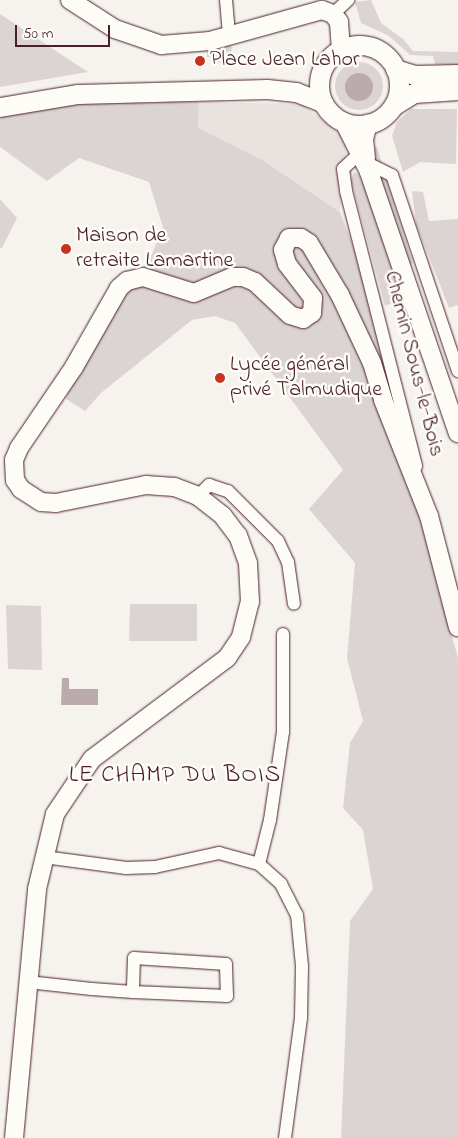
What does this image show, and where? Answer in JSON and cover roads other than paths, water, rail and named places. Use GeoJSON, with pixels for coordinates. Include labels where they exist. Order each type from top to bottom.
{"type":"FeatureCollection","features":[{"type":"Feature","properties":{"kind":"main road"},"geometry":{"type":"LineString","coordinates":[[393,106],[399,88],[395,69],[380,51],[349,47],[329,59],[321,72],[319,87],[322,102],[332,115],[344,122],[368,124],[382,118],[393,106],[414,93],[458,90]]}},
{"type":"Feature","properties":{"kind":"main road"},"geometry":{"type":"LineString","coordinates":[[395,69],[415,75],[458,74]]}},
{"type":"Feature","properties":{"kind":"main road"},"geometry":{"type":"LineString","coordinates":[[267,89],[321,72]]}},
{"type":"Feature","properties":{"kind":"main road"},"geometry":{"type":"LineString","coordinates":[[0,107],[78,94],[267,89],[296,92],[322,102]]}},
{"type":"Feature","properties":{"kind":"street"},"geometry":{"type":"LineString","coordinates":[[70,0],[115,28],[161,45],[188,45],[229,36],[309,11],[337,21],[349,47]]}},
{"type":"Feature","properties":{"kind":"street"},"geometry":{"type":"LineString","coordinates":[[226,0],[229,36]]}},
{"type":"Feature","properties":{"kind":"street"},"geometry":{"type":"LineString","coordinates":[[337,21],[348,0]]}},
{"type":"Feature","properties":{"kind":"street"},"geometry":{"type":"LineString","coordinates":[[344,122],[362,157],[458,433]]}},
{"type":"Feature","properties":{"kind":"street"},"geometry":{"type":"LineString","coordinates":[[362,157],[368,124]]}},
{"type":"Feature","properties":{"kind":"street"},"geometry":{"type":"LineString","coordinates":[[362,157],[392,174],[458,371]]}},
{"type":"Feature","properties":{"kind":"street","name":"Chemin Sous-le-Bois"},"geometry":{"type":"LineString","coordinates":[[362,157],[343,169],[346,191],[422,495],[458,627]]}},
{"type":"Feature","properties":{"kind":"street"},"geometry":{"type":"LineString","coordinates":[[14,1138],[37,889],[50,827],[62,799],[92,759],[220,664],[241,637],[250,586],[245,550],[226,519],[198,496],[174,487],[146,485],[56,503],[41,502],[21,489],[15,480],[14,460],[27,436],[74,367],[120,288],[136,276],[194,293],[232,277],[243,277],[255,282],[290,315],[303,319],[309,317],[313,298],[284,258],[286,240],[294,237],[309,244],[357,330],[422,495]]}},
{"type":"Feature","properties":{"kind":"street"},"geometry":{"type":"LineString","coordinates":[[198,496],[209,485],[228,490],[278,541],[288,562],[294,604]]}},
{"type":"Feature","properties":{"kind":"street"},"geometry":{"type":"LineString","coordinates":[[259,864],[270,820],[283,732],[283,634]]}},
{"type":"Feature","properties":{"kind":"street"},"geometry":{"type":"LineString","coordinates":[[44,856],[99,866],[136,868],[169,865],[218,853],[259,864],[290,897],[301,936],[301,1018],[285,1138]]}},
{"type":"Feature","properties":{"kind":"street"},"geometry":{"type":"LineString","coordinates":[[28,982],[133,992],[227,996],[226,964],[134,958],[133,992]]}},
{"type":"Feature","properties":{"kind":"place","name":"Place Jean Lahor"},"geometry":{"type":"Point","coordinates":[200,61]}},
{"type":"Feature","properties":{"kind":"place","name":"Maison de retraite Lamartine"},"geometry":{"type":"Point","coordinates":[66,249]}},
{"type":"Feature","properties":{"kind":"place","name":"Lycée général privé Talmudique"},"geometry":{"type":"Point","coordinates":[220,378]}},
{"type":"Feature","properties":{"kind":"district","name":"LE CHAMP DU BOIS"},"geometry":{"type":"Point","coordinates":[175,776]}}]}
